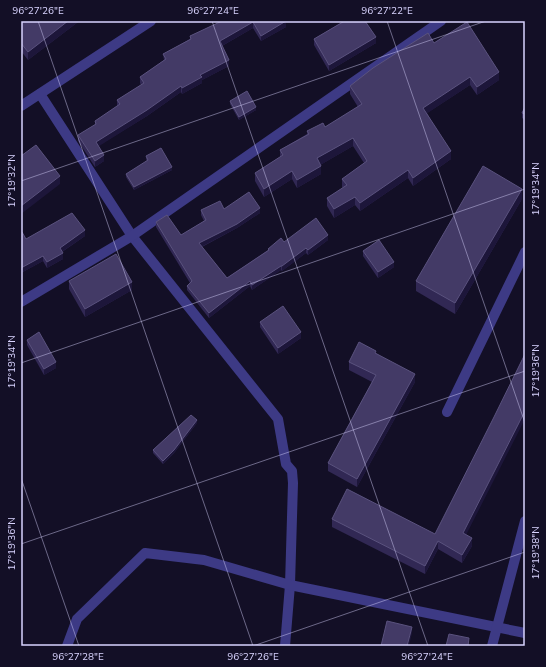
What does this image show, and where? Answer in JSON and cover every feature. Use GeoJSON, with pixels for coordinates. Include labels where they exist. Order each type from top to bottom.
{"type":"FeatureCollection","features":[{"type":"Feature","properties":{"kind":"street"},"geometry":{"type":"LineString","coordinates":[[21,106],[151,21]]}},
{"type":"Feature","properties":{"kind":"street"},"geometry":{"type":"LineString","coordinates":[[21,302],[132,236],[441,21]]}},
{"type":"Feature","properties":{"kind":"street"},"geometry":{"type":"LineString","coordinates":[[40,94],[132,236],[278,419],[286,464],[292,471],[293,483],[290,585],[285,646]]}},
{"type":"Feature","properties":{"kind":"street"},"geometry":{"type":"LineString","coordinates":[[447,412],[525,252]]}},
{"type":"Feature","properties":{"kind":"street"},"geometry":{"type":"LineString","coordinates":[[492,646],[525,521]]}},
{"type":"Feature","properties":{"kind":"street"},"geometry":{"type":"LineString","coordinates":[[66,646],[77,618],[145,553],[204,560],[290,585],[525,633]]}},
{"type":"Feature","properties":{"kind":"building"},"geometry":{"type":"Polygon","coordinates":[[[21,21],[68,21],[28,52],[21,43],[21,21]]]}},
{"type":"Feature","properties":{"kind":"building"},"geometry":{"type":"Polygon","coordinates":[[[222,21],[286,21],[261,36],[253,22],[220,41],[229,60],[200,75],[202,77],[182,88],[181,86],[147,110],[96,142],[104,155],[95,161],[78,135],[96,124],[95,121],[120,104],[117,100],[144,83],[140,77],[166,59],[163,54],[191,39],[190,36],[222,21]]]}},
{"type":"Feature","properties":{"kind":"building"},"geometry":{"type":"Polygon","coordinates":[[[343,21],[365,21],[376,37],[329,65],[314,39],[343,21]]]}},
{"type":"Feature","properties":{"kind":"building"},"geometry":{"type":"Polygon","coordinates":[[[467,22],[499,72],[477,87],[470,77],[423,108],[451,151],[413,178],[408,170],[360,203],[355,197],[334,209],[327,198],[347,185],[342,179],[367,161],[353,138],[317,158],[321,166],[297,180],[292,171],[264,189],[255,173],[283,155],[280,150],[309,134],[307,131],[323,123],[325,127],[362,104],[350,86],[373,68],[428,33],[434,43],[467,22]]]}},
{"type":"Feature","properties":{"kind":"building"},"geometry":{"type":"Polygon","coordinates":[[[247,91],[256,107],[239,117],[230,101],[247,91]]]}},
{"type":"Feature","properties":{"kind":"building"},"geometry":{"type":"Polygon","coordinates":[[[525,107],[525,114],[522,113],[525,107]]]}},
{"type":"Feature","properties":{"kind":"building"},"geometry":{"type":"Polygon","coordinates":[[[36,145],[60,176],[21,206],[21,156],[36,145]]]}},
{"type":"Feature","properties":{"kind":"building"},"geometry":{"type":"Polygon","coordinates":[[[161,148],[172,167],[134,187],[126,174],[148,160],[146,156],[161,148]]]}},
{"type":"Feature","properties":{"kind":"building"},"geometry":{"type":"Polygon","coordinates":[[[483,166],[522,189],[455,303],[416,281],[483,166]]]}},
{"type":"Feature","properties":{"kind":"building"},"geometry":{"type":"Polygon","coordinates":[[[249,192],[260,208],[237,224],[199,243],[227,278],[269,250],[268,249],[281,238],[284,242],[316,218],[328,235],[308,250],[306,248],[282,266],[252,285],[250,281],[209,313],[187,286],[192,281],[156,222],[167,215],[181,235],[206,220],[201,210],[220,201],[224,209],[249,192]]]}},
{"type":"Feature","properties":{"kind":"building"},"geometry":{"type":"Polygon","coordinates":[[[72,213],[85,230],[60,248],[63,253],[47,262],[43,256],[21,268],[21,233],[22,232],[26,239],[72,213]]]}},
{"type":"Feature","properties":{"kind":"building"},"geometry":{"type":"Polygon","coordinates":[[[379,240],[394,262],[378,272],[363,251],[379,240]]]}},
{"type":"Feature","properties":{"kind":"building"},"geometry":{"type":"Polygon","coordinates":[[[116,254],[132,282],[85,309],[69,281],[116,254]]]}},
{"type":"Feature","properties":{"kind":"building"},"geometry":{"type":"Polygon","coordinates":[[[283,306],[301,332],[278,348],[260,322],[283,306]]]}},
{"type":"Feature","properties":{"kind":"building"},"geometry":{"type":"Polygon","coordinates":[[[39,332],[56,362],[44,369],[27,340],[39,332]]]}},
{"type":"Feature","properties":{"kind":"building"},"geometry":{"type":"Polygon","coordinates":[[[359,342],[376,351],[375,353],[415,374],[357,479],[328,463],[376,375],[349,362],[359,342]]]}},
{"type":"Feature","properties":{"kind":"building"},"geometry":{"type":"Polygon","coordinates":[[[525,354],[525,411],[463,533],[472,538],[462,555],[438,541],[425,566],[332,519],[347,489],[435,534],[525,354]]]}},
{"type":"Feature","properties":{"kind":"building"},"geometry":{"type":"Polygon","coordinates":[[[191,415],[197,420],[174,450],[163,461],[153,450],[191,415]]]}},
{"type":"Feature","properties":{"kind":"building"},"geometry":{"type":"Polygon","coordinates":[[[387,621],[412,627],[407,646],[381,646],[387,621]]]}},
{"type":"Feature","properties":{"kind":"building"},"geometry":{"type":"Polygon","coordinates":[[[449,634],[469,638],[468,646],[446,646],[449,634]]]}}]}
